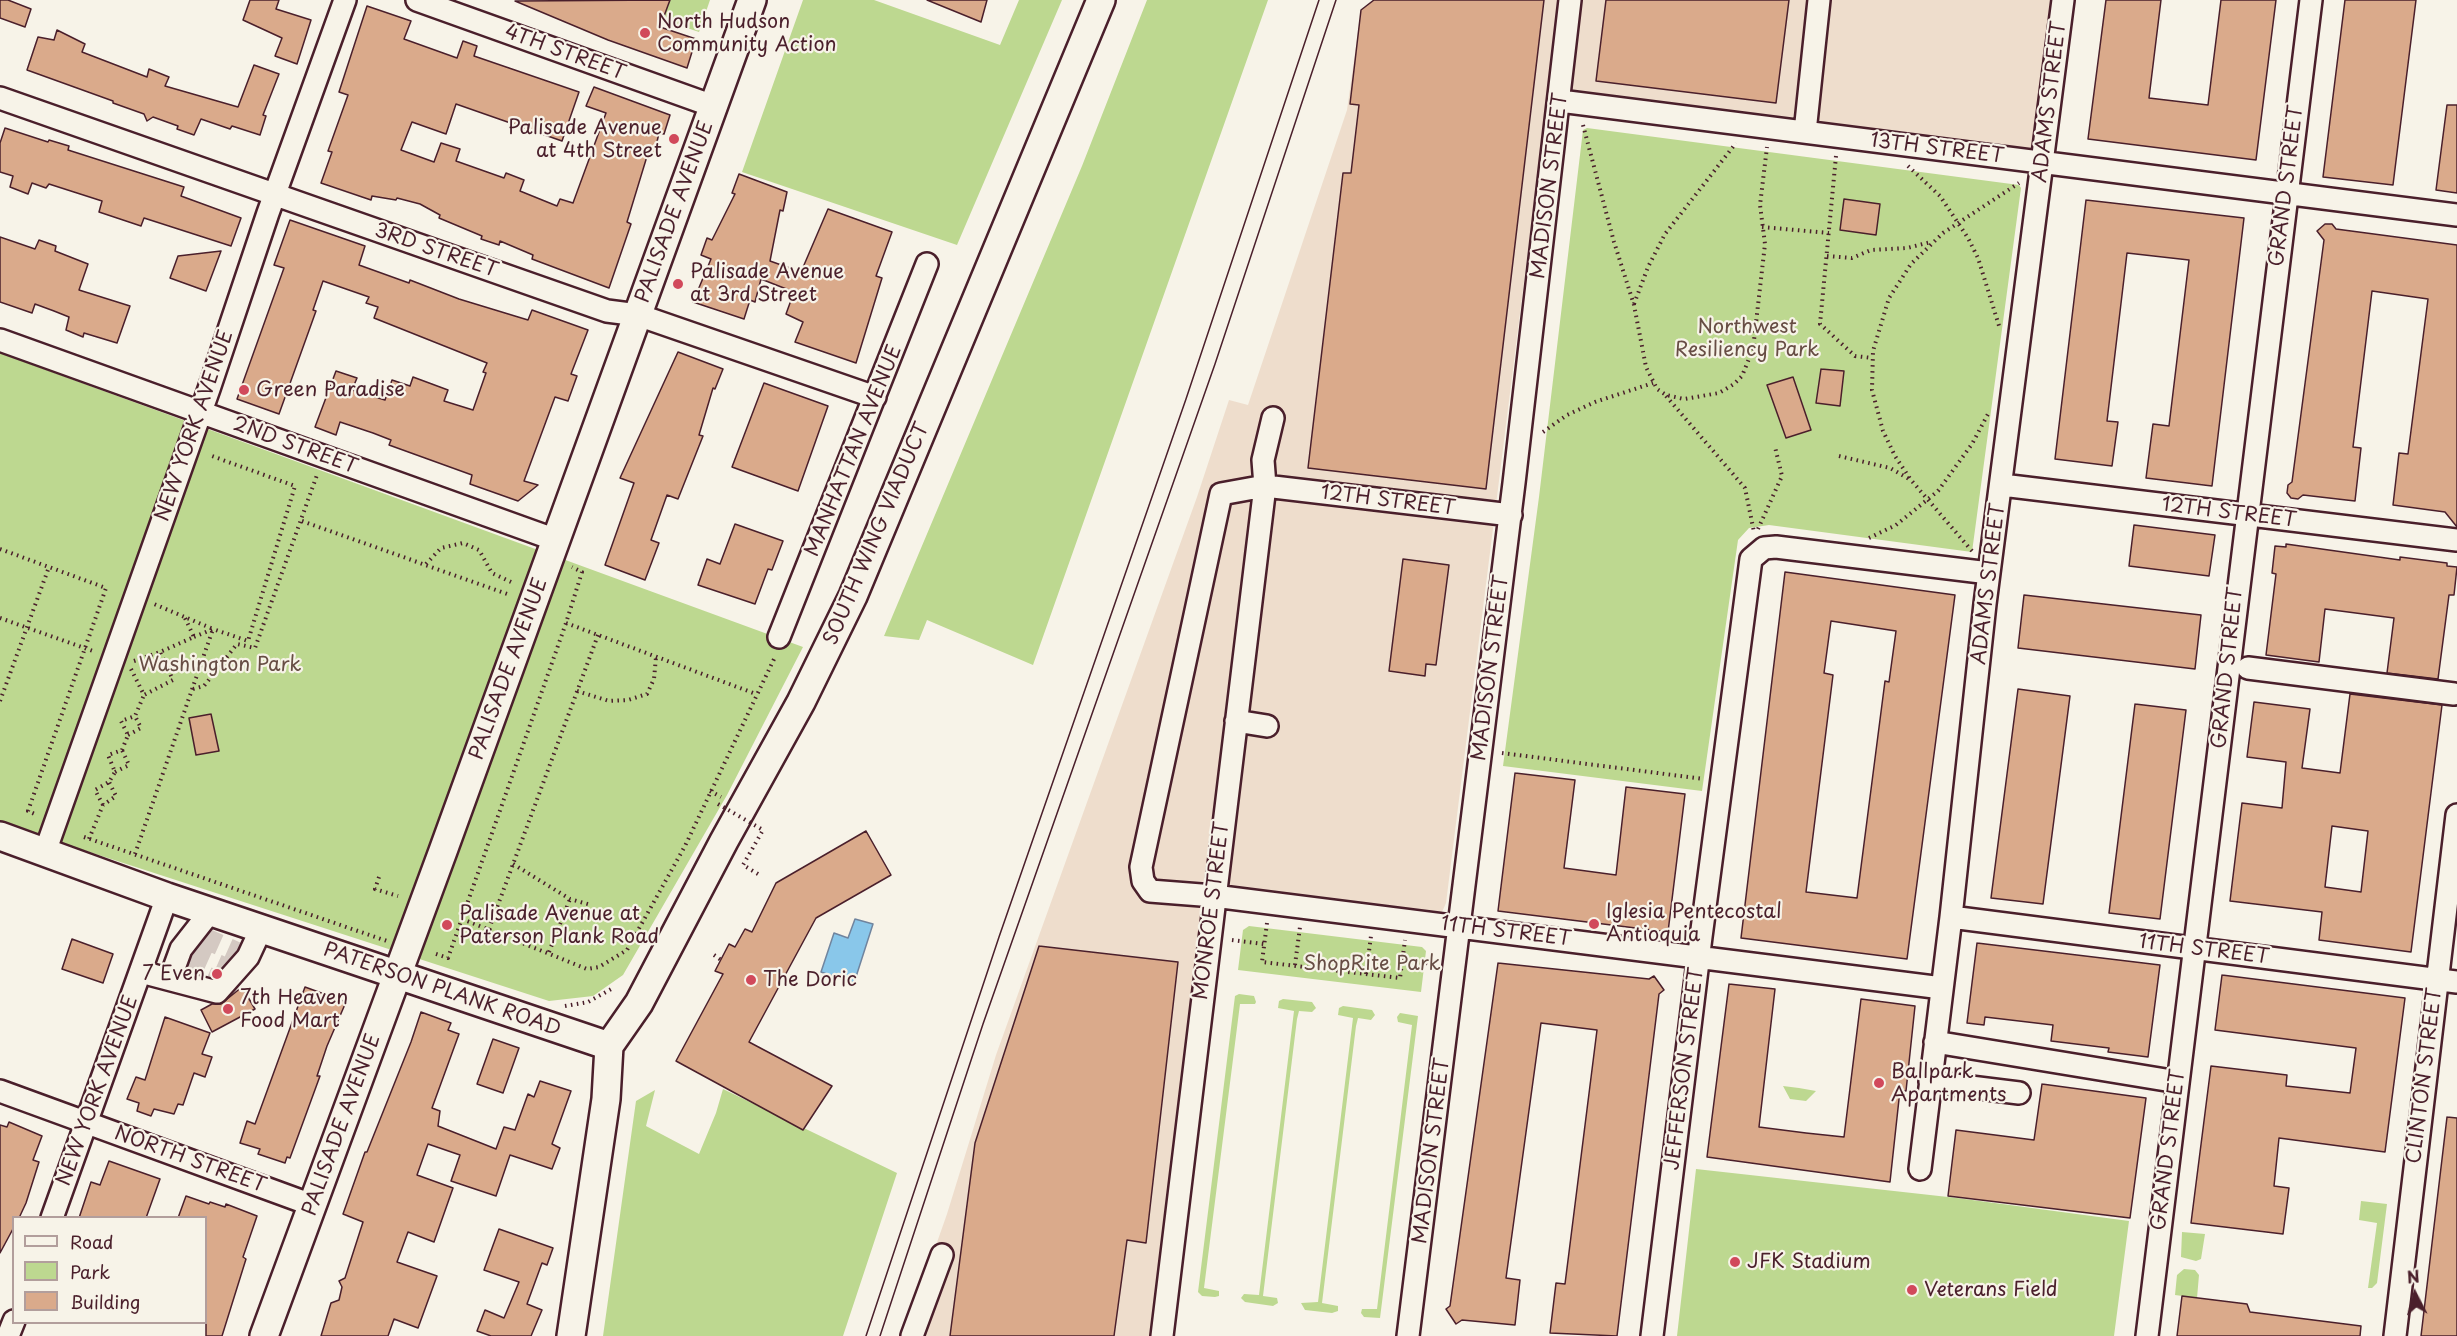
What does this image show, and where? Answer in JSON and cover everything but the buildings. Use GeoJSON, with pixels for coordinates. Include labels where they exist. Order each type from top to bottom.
{"type":"FeatureCollection","features":[{"type":"Feature","properties":{"kind":"main road","name":"PALISADE AVENUE"},"geometry":{"type":"LineString","coordinates":[[264,1336],[752,0]]}},
{"type":"Feature","properties":{"kind":"main road","name":"SOUTH WING VIADUCT"},"geometry":{"type":"LineString","coordinates":[[609,1046],[639,1003],[724,841],[801,702],[853,596],[1101,0]]}},
{"type":"Feature","properties":{"kind":"main road","name":"PATERSON PLANK ROAD"},"geometry":{"type":"LineString","coordinates":[[0,836],[167,897],[187,948],[261,929],[609,1046]]}},
{"type":"Feature","properties":{"kind":"main road"},"geometry":{"type":"LineString","coordinates":[[571,1336],[606,1099],[609,1046]]}},
{"type":"Feature","properties":{"kind":"street","name":"NEW YORK AVENUE"},"geometry":{"type":"LineString","coordinates":[[45,852],[201,412],[274,195],[345,0]]}},
{"type":"Feature","properties":{"kind":"street","name":"4TH STREET"},"geometry":{"type":"LineString","coordinates":[[417,0],[713,106]]}},
{"type":"Feature","properties":{"kind":"street","name":"MADISON STREET"},"geometry":{"type":"LineString","coordinates":[[1408,1336],[1510,515],[1570,0]]}},
{"type":"Feature","properties":{"kind":"street"},"geometry":{"type":"LineString","coordinates":[[1805,132],[1819,0]]}},
{"type":"Feature","properties":{"kind":"street","name":"ADAMS STREET"},"geometry":{"type":"LineString","coordinates":[[1920,1169],[1951,917],[1989,573],[2063,0]]}},
{"type":"Feature","properties":{"kind":"street","name":"GRAND STREET"},"geometry":{"type":"LineString","coordinates":[[2146,1336],[2311,0]]}},
{"type":"Feature","properties":{"kind":"street","name":"3RD STREET"},"geometry":{"type":"LineString","coordinates":[[0,98],[607,311],[638,315],[875,397]]}},
{"type":"Feature","properties":{"kind":"street","name":"13TH STREET"},"geometry":{"type":"LineString","coordinates":[[1560,101],[2457,215]]}},
{"type":"Feature","properties":{"kind":"street","name":"MANHATTAN AVENUE"},"geometry":{"type":"LineString","coordinates":[[777,647],[927,264]]}},
{"type":"Feature","properties":{"kind":"street","name":"2ND STREET"},"geometry":{"type":"LineString","coordinates":[[0,340],[556,540]]}},
{"type":"Feature","properties":{"kind":"street","name":"MONROE STREET"},"geometry":{"type":"LineString","coordinates":[[1162,1336],[1264,486],[1263,460],[1272,418]]}},
{"type":"Feature","properties":{"kind":"street","name":"12TH STREET"},"geometry":{"type":"LineString","coordinates":[[2002,485],[2457,540]]}},
{"type":"Feature","properties":{"kind":"street","name":"12TH STREET"},"geometry":{"type":"LineString","coordinates":[[1214,896],[1150,891],[1143,881],[1141,867],[1221,494],[1264,486],[1510,515]]}},
{"type":"Feature","properties":{"kind":"street"},"geometry":{"type":"LineString","coordinates":[[1756,538],[1764,548],[1776,547],[1989,573]]}},
{"type":"Feature","properties":{"kind":"street","name":"JEFFERSON STREET"},"geometry":{"type":"LineString","coordinates":[[1652,1336],[1749,566],[1756,538]]}},
{"type":"Feature","properties":{"kind":"street"},"geometry":{"type":"LineString","coordinates":[[2248,668],[2454,693]]}},
{"type":"Feature","properties":{"kind":"street"},"geometry":{"type":"LineString","coordinates":[[1236,721],[1267,726]]}},
{"type":"Feature","properties":{"kind":"street","name":"CLINTON STREET"},"geometry":{"type":"LineString","coordinates":[[2395,1336],[2457,815]]}},
{"type":"Feature","properties":{"kind":"street","name":"11TH STREET"},"geometry":{"type":"LineString","coordinates":[[1214,896],[1942,988]]}},
{"type":"Feature","properties":{"kind":"street","name":"NEW YORK AVENUE"},"geometry":{"type":"LineString","coordinates":[[53,1216],[167,897]]}},
{"type":"Feature","properties":{"kind":"street","name":"11TH STREET"},"geometry":{"type":"LineString","coordinates":[[1951,917],[2457,982]]}},
{"type":"Feature","properties":{"kind":"street"},"geometry":{"type":"LineString","coordinates":[[141,972],[187,948],[217,992],[261,929]]}},
{"type":"Feature","properties":{"kind":"street"},"geometry":{"type":"LineString","coordinates":[[1935,1042],[2178,1082]]}},
{"type":"Feature","properties":{"kind":"street"},"geometry":{"type":"LineString","coordinates":[[1930,1082],[2019,1093]]}},
{"type":"Feature","properties":{"kind":"street","name":"NORTH STREET"},"geometry":{"type":"LineString","coordinates":[[0,1091],[312,1205]]}},
{"type":"Feature","properties":{"kind":"street"},"geometry":{"type":"LineString","coordinates":[[912,1336],[942,1255]]}},
{"type":"Feature","properties":{"kind":"path"},"geometry":{"type":"LineString","coordinates":[[1583,125],[1614,242],[1634,305],[1643,356],[1653,383],[1666,395],[1745,488],[1756,538]]}},
{"type":"Feature","properties":{"kind":"path"},"geometry":{"type":"LineString","coordinates":[[1634,305],[1648,267],[1665,234],[1736,143]]}},
{"type":"Feature","properties":{"kind":"path"},"geometry":{"type":"LineString","coordinates":[[1666,395],[1702,398],[1719,393],[1742,376],[1755,338],[1765,244],[1760,205],[1767,147]]}},
{"type":"Feature","properties":{"kind":"path"},"geometry":{"type":"LineString","coordinates":[[1836,156],[1820,324],[1855,356],[1872,358]]}},
{"type":"Feature","properties":{"kind":"path"},"geometry":{"type":"LineString","coordinates":[[1907,165],[1940,196],[1959,222],[1978,258],[2002,337]]}},
{"type":"Feature","properties":{"kind":"path"},"geometry":{"type":"LineString","coordinates":[[1976,556],[1911,480],[1895,456],[1877,413],[1872,390],[1872,358],[1879,325],[1889,298],[1911,264],[1933,241],[2024,180]]}},
{"type":"Feature","properties":{"kind":"path"},"geometry":{"type":"LineString","coordinates":[[1762,227],[1829,233]]}},
{"type":"Feature","properties":{"kind":"path"},"geometry":{"type":"LineString","coordinates":[[1827,256],[1852,258],[1872,250],[1907,248],[1933,241]]}},
{"type":"Feature","properties":{"kind":"path"},"geometry":{"type":"LineString","coordinates":[[1544,432],[1567,416],[1595,402],[1653,383]]}},
{"type":"Feature","properties":{"kind":"path"},"geometry":{"type":"LineString","coordinates":[[1863,541],[1896,525],[1928,500],[1951,475],[1972,444],[1991,407]]}},
{"type":"Feature","properties":{"kind":"path"},"geometry":{"type":"LineString","coordinates":[[1756,538],[1782,476],[1775,447]]}},
{"type":"Feature","properties":{"kind":"path"},"geometry":{"type":"LineString","coordinates":[[151,602],[213,629],[248,641],[295,486],[209,455]]}},
{"type":"Feature","properties":{"kind":"path"},"geometry":{"type":"LineString","coordinates":[[1839,456],[1890,468],[1911,480]]}},
{"type":"Feature","properties":{"kind":"path"},"geometry":{"type":"LineString","coordinates":[[193,688],[204,686],[237,644],[255,648],[317,475]]}},
{"type":"Feature","properties":{"kind":"path"},"geometry":{"type":"LineString","coordinates":[[302,521],[507,594]]}},
{"type":"Feature","properties":{"kind":"path"},"geometry":{"type":"LineString","coordinates":[[426,564],[441,548],[463,543],[479,550],[492,573],[511,582]]}},
{"type":"Feature","properties":{"kind":"path"},"geometry":{"type":"LineString","coordinates":[[0,549],[106,588],[83,648],[28,812],[37,815]]}},
{"type":"Feature","properties":{"kind":"path"},"geometry":{"type":"LineString","coordinates":[[0,701],[49,567]]}},
{"type":"Feature","properties":{"kind":"path"},"geometry":{"type":"LineString","coordinates":[[436,954],[448,958],[462,919],[582,572],[572,567]]}},
{"type":"Feature","properties":{"kind":"path"},"geometry":{"type":"LineString","coordinates":[[185,617],[194,637]]}},
{"type":"Feature","properties":{"kind":"path"},"geometry":{"type":"LineString","coordinates":[[0,618],[93,651]]}},
{"type":"Feature","properties":{"kind":"path"},"geometry":{"type":"LineString","coordinates":[[566,623],[756,694]]}},
{"type":"Feature","properties":{"kind":"path"},"geometry":{"type":"LineString","coordinates":[[144,695],[128,662],[160,652],[213,629]]}},
{"type":"Feature","properties":{"kind":"path"},"geometry":{"type":"LineString","coordinates":[[135,854],[213,629]]}},
{"type":"Feature","properties":{"kind":"path"},"geometry":{"type":"LineString","coordinates":[[489,929],[598,635]]}},
{"type":"Feature","properties":{"kind":"path"},"geometry":{"type":"LineString","coordinates":[[462,919],[587,969],[599,967],[627,950],[702,812],[777,647]]}},
{"type":"Feature","properties":{"kind":"path"},"geometry":{"type":"LineString","coordinates":[[129,735],[121,721],[135,716],[144,695],[173,680],[160,652]]}},
{"type":"Feature","properties":{"kind":"path"},"geometry":{"type":"LineString","coordinates":[[577,691],[609,701],[628,700],[647,694],[654,679],[656,657]]}},
{"type":"Feature","properties":{"kind":"path"},"geometry":{"type":"LineString","coordinates":[[115,772],[108,755],[122,750],[129,735],[141,728],[135,716]]}},
{"type":"Feature","properties":{"kind":"path"},"geometry":{"type":"LineString","coordinates":[[103,805],[95,790],[110,782],[115,772],[129,765],[122,750]]}},
{"type":"Feature","properties":{"kind":"path"},"geometry":{"type":"LineString","coordinates":[[1502,753],[1713,780]]}},
{"type":"Feature","properties":{"kind":"path"},"geometry":{"type":"LineString","coordinates":[[110,782],[116,796],[103,805],[87,838],[383,939]]}},
{"type":"Feature","properties":{"kind":"path"},"geometry":{"type":"LineString","coordinates":[[710,791],[722,795]]}},
{"type":"Feature","properties":{"kind":"path"},"geometry":{"type":"LineString","coordinates":[[717,804],[763,830],[743,865],[758,874]]}},
{"type":"Feature","properties":{"kind":"path"},"geometry":{"type":"LineString","coordinates":[[702,812],[713,816]]}},
{"type":"Feature","properties":{"kind":"path"},"geometry":{"type":"LineString","coordinates":[[513,864],[570,899],[591,905]]}},
{"type":"Feature","properties":{"kind":"path"},"geometry":{"type":"LineString","coordinates":[[379,878],[375,889],[398,896]]}},
{"type":"Feature","properties":{"kind":"path"},"geometry":{"type":"LineString","coordinates":[[549,952],[570,899]]}},
{"type":"Feature","properties":{"kind":"path"},"geometry":{"type":"LineString","coordinates":[[1266,922],[1262,962],[1400,978],[1405,939]]}},
{"type":"Feature","properties":{"kind":"path"},"geometry":{"type":"LineString","coordinates":[[1295,965],[1300,927]]}},
{"type":"Feature","properties":{"kind":"path"},"geometry":{"type":"LineString","coordinates":[[1366,974],[1372,936]]}},
{"type":"Feature","properties":{"kind":"path"},"geometry":{"type":"LineString","coordinates":[[1232,940],[1264,944]]}},
{"type":"Feature","properties":{"kind":"path"},"geometry":{"type":"LineString","coordinates":[[714,955],[721,960]]}},
{"type":"Feature","properties":{"kind":"path"},"geometry":{"type":"LineString","coordinates":[[1402,960],[1433,964]]}},
{"type":"Feature","properties":{"kind":"shaded area"},"geometry":{"type":"Polygon","coordinates":[[[1374,0],[2056,0],[2042,164],[1546,106],[1446,903],[1442,912],[1435,914],[1222,887],[1158,1336],[904,1336],[947,1214],[996,1055],[1197,497],[1229,400],[1248,405],[1347,110],[1361,10],[1374,0]]]}},
{"type":"Feature","properties":{"kind":"green space"},"geometry":{"type":"Polygon","coordinates":[[[670,0],[710,0],[699,32],[663,20],[670,0]]]}},
{"type":"Feature","properties":{"kind":"green space"},"geometry":{"type":"Polygon","coordinates":[[[803,0],[874,0],[1000,45],[1019,0],[1062,0],[957,245],[742,172],[803,0]]]}},
{"type":"Feature","properties":{"kind":"green space"},"geometry":{"type":"Polygon","coordinates":[[[1147,0],[1268,0],[1033,665],[927,620],[919,640],[884,636],[1082,166],[1147,0]]]}},
{"type":"Feature","properties":{"kind":"green space","name":"Northwest Resiliency Park"},"geometry":{"type":"Polygon","coordinates":[[[1587,128],[2019,185],[2021,188],[1972,552],[1769,525],[1749,528],[1738,540],[1702,791],[1503,766],[1539,497],[1583,130],[1587,128]]]}},
{"type":"Feature","properties":{"kind":"green space","name":"Washington Park"},"geometry":{"type":"Polygon","coordinates":[[[0,353],[803,647],[727,795],[623,975],[593,996],[549,1001],[0,823],[0,353]]]}},
{"type":"Feature","properties":{"kind":"green space","name":"ShopRite Park"},"geometry":{"type":"Polygon","coordinates":[[[1249,926],[1422,947],[1426,951],[1421,992],[1238,970],[1243,930],[1249,926]]]}},
{"type":"Feature","properties":{"kind":"green space"},"geometry":{"type":"Polygon","coordinates":[[[1239,994],[1254,996],[1256,1002],[1255,1004],[1240,1004],[1204,1288],[1219,1291],[1219,1296],[1202,1296],[1198,1292],[1235,996],[1239,994]]]}},
{"type":"Feature","properties":{"kind":"green space"},"geometry":{"type":"Polygon","coordinates":[[[1283,999],[1312,1002],[1316,1008],[1312,1012],[1299,1011],[1297,1019],[1263,1296],[1277,1298],[1278,1303],[1273,1306],[1245,1302],[1241,1298],[1244,1294],[1259,1295],[1294,1011],[1278,1008],[1279,1001],[1283,999]]]}},
{"type":"Feature","properties":{"kind":"green space"},"geometry":{"type":"Polygon","coordinates":[[[1343,1006],[1372,1010],[1375,1015],[1371,1020],[1358,1018],[1356,1026],[1322,1303],[1338,1306],[1338,1311],[1332,1313],[1305,1310],[1301,1303],[1318,1302],[1353,1018],[1338,1015],[1339,1008],[1343,1006]]]}},
{"type":"Feature","properties":{"kind":"green space"},"geometry":{"type":"Polygon","coordinates":[[[1400,1013],[1418,1016],[1380,1318],[1364,1317],[1361,1313],[1362,1309],[1377,1309],[1412,1025],[1398,1022],[1397,1017],[1400,1013]]]}},
{"type":"Feature","properties":{"kind":"green space"},"geometry":{"type":"Polygon","coordinates":[[[1783,1086],[1816,1091],[1806,1101],[1790,1099],[1783,1086]]]}},
{"type":"Feature","properties":{"kind":"green space"},"geometry":{"type":"Polygon","coordinates":[[[723,1089],[897,1173],[843,1336],[603,1336],[636,1101],[655,1090],[646,1126],[699,1154],[723,1089]]]}},
{"type":"Feature","properties":{"kind":"green space"},"geometry":{"type":"Polygon","coordinates":[[[1696,1169],[1957,1198],[2129,1221],[2114,1336],[1677,1336],[1696,1169]]]}},
{"type":"Feature","properties":{"kind":"green space"},"geometry":{"type":"Polygon","coordinates":[[[2361,1201],[2387,1204],[2377,1283],[2372,1288],[2368,1288],[2377,1223],[2359,1220],[2361,1201]]]}},
{"type":"Feature","properties":{"kind":"green space"},"geometry":{"type":"Polygon","coordinates":[[[2182,1232],[2205,1234],[2201,1259],[2196,1261],[2181,1257],[2182,1232]]]}},
{"type":"Feature","properties":{"kind":"green space"},"geometry":{"type":"Polygon","coordinates":[[[2184,1269],[2195,1270],[2199,1275],[2197,1298],[2175,1295],[2177,1275],[2184,1269]]]}},
{"type":"Feature","properties":{"kind":"water"},"geometry":{"type":"Polygon","coordinates":[[[855,919],[873,924],[854,983],[821,972],[834,933],[848,938],[855,919]]]}},
{"type":"Feature","properties":{"kind":"tunnel"},"geometry":{"type":"LineString","coordinates":[[200,936],[238,953]]}},
{"type":"Feature","properties":{"kind":"tunnel"},"geometry":{"type":"LineString","coordinates":[[189,952],[225,968]]}},
{"type":"Feature","properties":{"kind":"tunnel"},"geometry":{"type":"LineString","coordinates":[[179,964],[216,981]]}},
{"type":"Feature","properties":{"kind":"tram line"},"geometry":{"type":"LineString","coordinates":[[866,1336],[999,937],[1186,399],[1319,0]]}},
{"type":"Feature","properties":{"kind":"tram line"},"geometry":{"type":"LineString","coordinates":[[880,1336],[983,1024],[1215,364],[1336,0]]}},
{"type":"Feature","properties":{"kind":"place","name":"North Hudson Community Action"},"geometry":{"type":"Point","coordinates":[645,33]}},
{"type":"Feature","properties":{"kind":"place","name":"Palisade Avenue at 4th Street"},"geometry":{"type":"Point","coordinates":[674,139]}},
{"type":"Feature","properties":{"kind":"place","name":"Palisade Avenue at 3rd Street"},"geometry":{"type":"Point","coordinates":[678,284]}},
{"type":"Feature","properties":{"kind":"place","name":"Green Paradise"},"geometry":{"type":"Point","coordinates":[244,390]}},
{"type":"Feature","properties":{"kind":"place","name":"Iglesia Pentecostal Antioquia"},"geometry":{"type":"Point","coordinates":[1594,924]}},
{"type":"Feature","properties":{"kind":"place","name":"Palisade Avenue at Paterson Plank Road"},"geometry":{"type":"Point","coordinates":[447,925]}},
{"type":"Feature","properties":{"kind":"place","name":"7 Even"},"geometry":{"type":"Point","coordinates":[217,974]}},
{"type":"Feature","properties":{"kind":"place","name":"The Doric"},"geometry":{"type":"Point","coordinates":[751,980]}},
{"type":"Feature","properties":{"kind":"place","name":"7th Heaven Food Mart"},"geometry":{"type":"Point","coordinates":[228,1009]}},
{"type":"Feature","properties":{"kind":"place","name":"Ballpark Apartments"},"geometry":{"type":"Point","coordinates":[1879,1083]}},
{"type":"Feature","properties":{"kind":"place","name":"JFK Stadium"},"geometry":{"type":"Point","coordinates":[1735,1262]}},
{"type":"Feature","properties":{"kind":"place","name":"Veterans Field"},"geometry":{"type":"Point","coordinates":[1912,1290]}}]}
